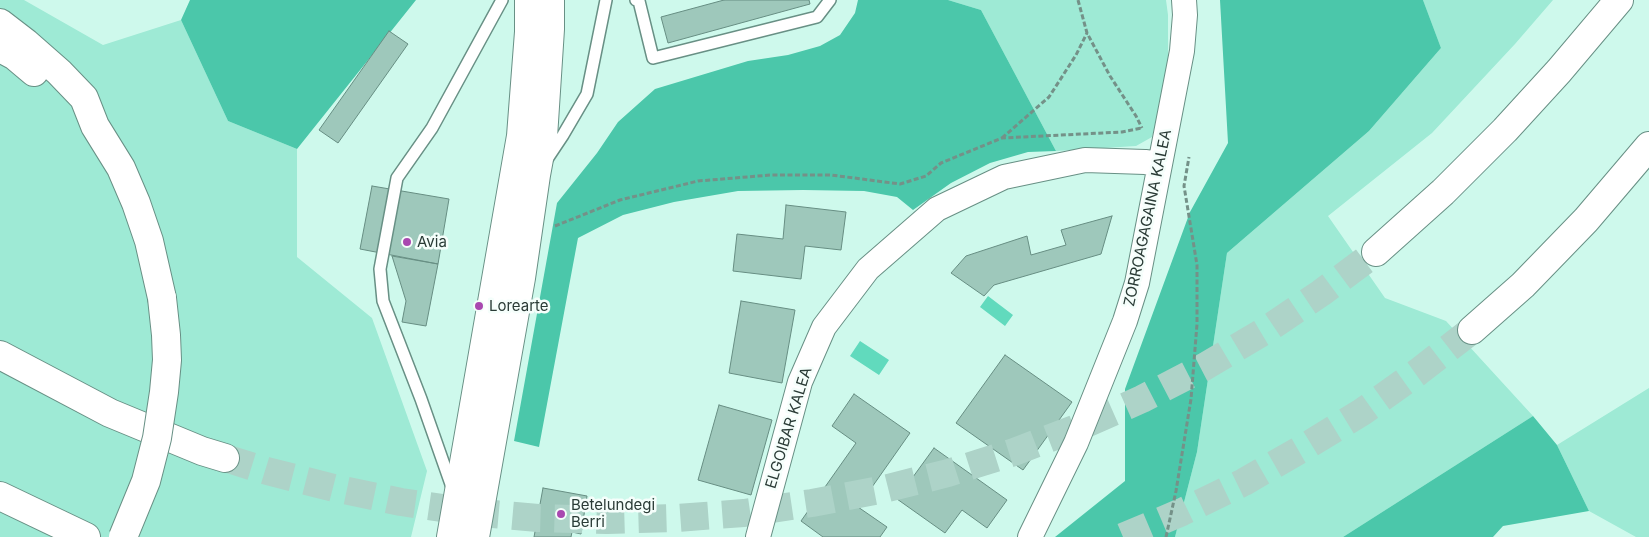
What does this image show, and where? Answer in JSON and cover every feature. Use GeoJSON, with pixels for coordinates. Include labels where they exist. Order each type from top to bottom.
{"type":"FeatureCollection","features":[{"type":"Feature","properties":{"kind":"main road"},"geometry":{"type":"LineString","coordinates":[[451,537],[521,136],[529,32],[529,0]]}},
{"type":"Feature","properties":{"kind":"main road"},"geometry":{"type":"LineString","coordinates":[[475,537],[521,278],[543,137],[550,0]]}},
{"type":"Feature","properties":{"kind":"main road"},"geometry":{"type":"LineString","coordinates":[[1376,252],[1443,192],[1505,130],[1559,71],[1619,0]]}},
{"type":"Feature","properties":{"kind":"main road"},"geometry":{"type":"LineString","coordinates":[[0,23],[59,72],[84,98],[95,126],[121,168],[149,240],[162,298],[167,360],[157,438],[146,481],[123,537]]}},
{"type":"Feature","properties":{"kind":"main road"},"geometry":{"type":"LineString","coordinates":[[0,48],[15,56],[48,83],[71,109],[95,126]]}},
{"type":"Feature","properties":{"kind":"main road"},"geometry":{"type":"LineString","coordinates":[[1472,330],[1523,285],[1586,220],[1649,146]]}},
{"type":"Feature","properties":{"kind":"main road"},"geometry":{"type":"LineString","coordinates":[[0,355],[110,413],[202,451],[225,458]]}},
{"type":"Feature","properties":{"kind":"main road"},"geometry":{"type":"LineString","coordinates":[[0,496],[86,537]]}},
{"type":"Feature","properties":{"kind":"street","name":"ZORROAGAGAINA KALEA"},"geometry":{"type":"LineString","coordinates":[[1030,537],[1076,443],[1125,321],[1137,283],[1153,163],[1182,51],[1185,15],[1184,0]]}},
{"type":"Feature","properties":{"kind":"street","name":"ELGOIBAR KALEA"},"geometry":{"type":"LineString","coordinates":[[758,537],[800,382],[824,328],[868,269],[937,209],[1004,177],[1085,160],[1153,163]]}},
{"type":"Feature","properties":{"kind":"lane"},"geometry":{"type":"LineString","coordinates":[[457,502],[421,399],[383,301],[380,269],[398,178],[432,128],[502,0]]}},
{"type":"Feature","properties":{"kind":"lane"},"geometry":{"type":"LineString","coordinates":[[536,174],[563,135],[586,94],[606,0]]}},
{"type":"Feature","properties":{"kind":"lane"},"geometry":{"type":"LineString","coordinates":[[636,0],[638,1],[653,58],[817,17],[830,0]]}},
{"type":"Feature","properties":{"kind":"path"},"geometry":{"type":"LineString","coordinates":[[1078,0],[1087,33],[1110,76],[1142,128],[1153,163]]}},
{"type":"Feature","properties":{"kind":"path"},"geometry":{"type":"LineString","coordinates":[[1002,138],[1048,97],[1076,55],[1087,33]]}},
{"type":"Feature","properties":{"kind":"path"},"geometry":{"type":"LineString","coordinates":[[529,223],[551,227],[620,200],[698,181],[771,175],[821,175],[900,184],[926,176],[941,163],[1002,138],[1122,132],[1142,128]]}},
{"type":"Feature","properties":{"kind":"path"},"geometry":{"type":"LineString","coordinates":[[1166,537],[1176,492],[1191,399],[1197,324],[1197,265],[1184,186],[1190,150]]}},
{"type":"Feature","properties":{"kind":"shaded area"},"geometry":{"type":"Polygon","coordinates":[[[0,0],[24,0],[103,45],[181,20],[228,121],[297,149],[297,257],[372,318],[427,471],[411,537],[0,537],[0,0]]]}},
{"type":"Feature","properties":{"kind":"shaded area"},"geometry":{"type":"Polygon","coordinates":[[[190,0],[416,0],[297,149],[228,121],[181,20],[190,0]]]}},
{"type":"Feature","properties":{"kind":"shaded area"},"geometry":{"type":"Polygon","coordinates":[[[858,0],[948,0],[981,10],[1056,151],[1028,152],[990,163],[951,183],[913,210],[897,197],[864,191],[738,191],[674,202],[623,215],[578,238],[539,447],[514,441],[557,203],[597,153],[618,122],[655,89],[748,61],[788,55],[820,46],[840,35],[855,13],[858,0]]]}},
{"type":"Feature","properties":{"kind":"shaded area"},"geometry":{"type":"Polygon","coordinates":[[[948,0],[1166,0],[1168,59],[1152,137],[1136,146],[1056,151],[981,10],[948,0]]]}},
{"type":"Feature","properties":{"kind":"shaded area"},"geometry":{"type":"Polygon","coordinates":[[[1220,0],[1423,0],[1441,48],[1369,131],[1227,253],[1197,452],[1175,537],[1055,537],[1125,481],[1125,389],[1190,212],[1228,143],[1220,0]]]}},
{"type":"Feature","properties":{"kind":"shaded area"},"geometry":{"type":"Polygon","coordinates":[[[1423,0],[1553,0],[1515,44],[1432,133],[1328,216],[1385,298],[1446,321],[1533,416],[1343,537],[1175,537],[1197,452],[1227,253],[1369,131],[1441,48],[1423,0]]]}},
{"type":"Feature","properties":{"kind":"shaded area"},"geometry":{"type":"Polygon","coordinates":[[[988,296],[1013,315],[1005,326],[980,307],[988,296]]]}},
{"type":"Feature","properties":{"kind":"shaded area"},"geometry":{"type":"Polygon","coordinates":[[[860,341],[889,360],[879,375],[850,356],[860,341]]]}},
{"type":"Feature","properties":{"kind":"shaded area"},"geometry":{"type":"Polygon","coordinates":[[[1649,388],[1649,537],[1636,537],[1589,511],[1557,445],[1649,388]]]}},
{"type":"Feature","properties":{"kind":"shaded area"},"geometry":{"type":"Polygon","coordinates":[[[1533,416],[1557,445],[1589,511],[1503,526],[1493,537],[1343,537],[1533,416]]]}},
{"type":"Feature","properties":{"kind":"building"},"geometry":{"type":"Polygon","coordinates":[[[724,0],[809,0],[810,4],[668,43],[661,17],[724,0]]]}},
{"type":"Feature","properties":{"kind":"building"},"geometry":{"type":"Polygon","coordinates":[[[389,31],[408,44],[338,143],[319,130],[389,31]]]}},
{"type":"Feature","properties":{"kind":"building"},"geometry":{"type":"Polygon","coordinates":[[[372,186],[449,199],[438,264],[360,249],[372,186]]]}},
{"type":"Feature","properties":{"kind":"building"},"geometry":{"type":"Polygon","coordinates":[[[786,205],[846,212],[841,250],[805,246],[801,279],[733,271],[737,234],[783,239],[786,205]]]}},
{"type":"Feature","properties":{"kind":"building"},"geometry":{"type":"Polygon","coordinates":[[[1112,216],[1101,254],[994,285],[984,296],[951,273],[966,256],[1027,236],[1031,255],[1066,245],[1061,230],[1112,216]]]}},
{"type":"Feature","properties":{"kind":"building"},"geometry":{"type":"Polygon","coordinates":[[[392,256],[438,264],[426,326],[402,322],[406,301],[392,256]]]}},
{"type":"Feature","properties":{"kind":"building"},"geometry":{"type":"Polygon","coordinates":[[[741,301],[795,310],[782,383],[729,373],[741,301]]]}},
{"type":"Feature","properties":{"kind":"building"},"geometry":{"type":"Polygon","coordinates":[[[1005,355],[1072,402],[1023,470],[956,423],[1005,355]]]}},
{"type":"Feature","properties":{"kind":"building"},"geometry":{"type":"Polygon","coordinates":[[[854,394],[910,433],[858,507],[887,527],[880,537],[823,537],[801,521],[856,443],[832,426],[854,394]]]}},
{"type":"Feature","properties":{"kind":"building"},"geometry":{"type":"Polygon","coordinates":[[[719,405],[772,420],[751,495],[698,480],[719,405]]]}},
{"type":"Feature","properties":{"kind":"building"},"geometry":{"type":"Polygon","coordinates":[[[934,448],[1007,500],[987,528],[962,510],[945,533],[897,499],[934,448]]]}},
{"type":"Feature","properties":{"kind":"building","name":"Betelundegi Berri"},"geometry":{"type":"Polygon","coordinates":[[[543,488],[587,496],[581,534],[572,532],[571,537],[534,537],[543,488]]]}},
{"type":"Feature","properties":{"kind":"tunnel"},"geometry":{"type":"LineString","coordinates":[[225,458],[334,488],[401,502],[470,512],[538,518],[607,520],[676,518],[744,513],[812,503],[880,490],[948,473],[1014,452],[1079,427],[1142,399],[1204,367],[1263,332],[1321,293],[1376,252]]}},
{"type":"Feature","properties":{"kind":"tunnel"},"geometry":{"type":"LineString","coordinates":[[1123,537],[1182,512],[1244,482],[1303,448],[1362,412],[1472,330]]}},
{"type":"Feature","properties":{"kind":"place","name":"Avia"},"geometry":{"type":"Point","coordinates":[407,242]}},
{"type":"Feature","properties":{"kind":"place","name":"Lorearte"},"geometry":{"type":"Point","coordinates":[479,306]}},
{"type":"Feature","properties":{"kind":"place","name":"Betelundegi Berri"},"geometry":{"type":"Point","coordinates":[561,514]}}]}
